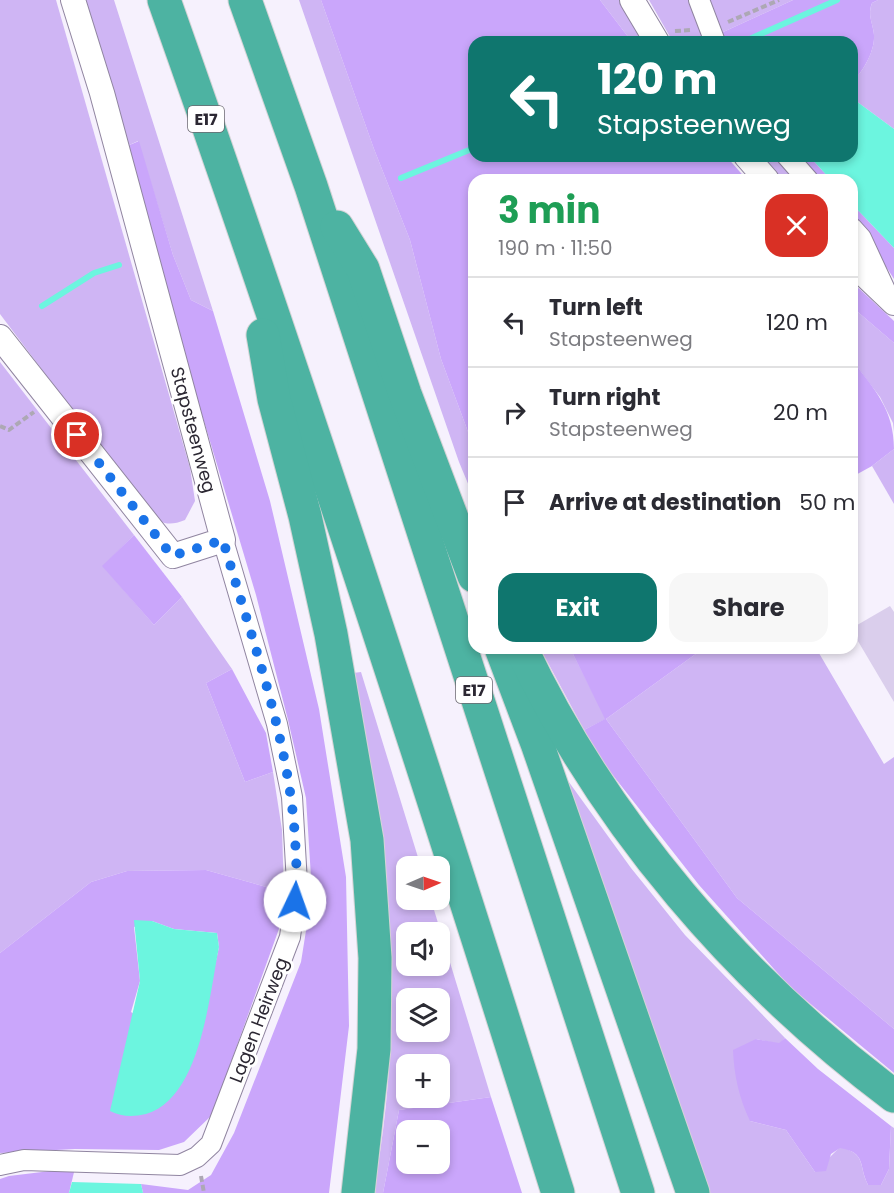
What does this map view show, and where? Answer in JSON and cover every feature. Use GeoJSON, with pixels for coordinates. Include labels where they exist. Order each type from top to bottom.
{"type":"FeatureCollection","features":[{"type":"Feature","properties":{"kind":"highway","name":"E17"},"geometry":{"type":"LineString","coordinates":[[164,0],[248,238],[463,888],[558,1193]]}},
{"type":"Feature","properties":{"kind":"highway","name":"E17"},"geometry":{"type":"LineString","coordinates":[[245,0],[311,186],[638,1193]]}},
{"type":"Feature","properties":{"kind":"highway"},"geometry":{"type":"LineString","coordinates":[[311,186],[363,269],[405,394],[468,560]]}},
{"type":"Feature","properties":{"kind":"highway"},"geometry":{"type":"LineString","coordinates":[[248,238],[274,399],[305,516],[331,634],[367,840],[375,958],[374,1049],[358,1193]]}},
{"type":"Feature","properties":{"kind":"highway"},"geometry":{"type":"LineString","coordinates":[[405,394],[468,525]]}},
{"type":"Feature","properties":{"kind":"highway"},"geometry":{"type":"LineString","coordinates":[[503,654],[538,746],[693,1193]]}},
{"type":"Feature","properties":{"kind":"highway"},"geometry":{"type":"LineString","coordinates":[[524,654],[567,734],[633,834],[724,945],[781,1003],[837,1053],[894,1096]]}},
{"type":"Feature","properties":{"kind":"street","name":"Stapsteenweg"},"geometry":{"type":"LineString","coordinates":[[73,0],[102,93],[223,540]]}},
{"type":"Feature","properties":{"kind":"street"},"geometry":{"type":"LineString","coordinates":[[632,0],[653,36]]}},
{"type":"Feature","properties":{"kind":"street"},"geometry":{"type":"LineString","coordinates":[[699,0],[713,35]]}},
{"type":"Feature","properties":{"kind":"street"},"geometry":{"type":"LineString","coordinates":[[751,162],[762,174]]}},
{"type":"Feature","properties":{"kind":"street"},"geometry":{"type":"LineString","coordinates":[[792,162],[803,174]]}},
{"type":"Feature","properties":{"kind":"street"},"geometry":{"type":"LineString","coordinates":[[858,235],[892,301]]}},
{"type":"Feature","properties":{"kind":"street"},"geometry":{"type":"LineString","coordinates":[[858,269],[892,301]]}},
{"type":"Feature","properties":{"kind":"street"},"geometry":{"type":"LineString","coordinates":[[0,337],[172,556],[223,540]]}},
{"type":"Feature","properties":{"kind":"street","name":"Lagen Heirweg"},"geometry":{"type":"LineString","coordinates":[[0,1165],[24,1160],[180,1165],[197,1157],[211,1144],[290,937],[297,883],[292,797],[277,724],[223,540]]}},
{"type":"Feature","properties":{"kind":"path"},"geometry":{"type":"LineString","coordinates":[[693,36],[713,35],[779,0]]}},
{"type":"Feature","properties":{"kind":"path"},"geometry":{"type":"LineString","coordinates":[[0,426],[9,430],[50,401]]}},
{"type":"Feature","properties":{"kind":"shaded area"},"geometry":{"type":"Polygon","coordinates":[[[0,0],[56,0],[190,468],[195,501],[185,520],[180,522],[170,524],[162,522],[150,513],[0,314],[0,0]]]}},
{"type":"Feature","properties":{"kind":"shaded area"},"geometry":{"type":"Polygon","coordinates":[[[83,0],[114,0],[213,311],[191,300],[173,255],[138,141],[127,146],[83,0]]]}},
{"type":"Feature","properties":{"kind":"shaded area"},"geometry":{"type":"Polygon","coordinates":[[[299,0],[321,0],[374,149],[410,240],[441,359],[468,432],[468,484],[299,0]]]}},
{"type":"Feature","properties":{"kind":"shaded area"},"geometry":{"type":"Polygon","coordinates":[[[321,0],[600,0],[627,36],[468,36],[468,162],[731,162],[742,174],[468,174],[468,432],[441,359],[410,240],[374,149],[321,0]]]}},
{"type":"Feature","properties":{"kind":"shaded area"},"geometry":{"type":"Polygon","coordinates":[[[600,0],[619,0],[640,36],[627,36],[600,0]]]}},
{"type":"Feature","properties":{"kind":"shaded area"},"geometry":{"type":"Polygon","coordinates":[[[649,0],[693,0],[708,36],[670,36],[649,0]]]}},
{"type":"Feature","properties":{"kind":"shaded area"},"geometry":{"type":"Polygon","coordinates":[[[708,0],[793,0],[721,33],[708,0]]]}},
{"type":"Feature","properties":{"kind":"shaded area"},"geometry":{"type":"Polygon","coordinates":[[[793,0],[878,0],[872,3],[870,11],[874,35],[873,48],[858,75],[858,36],[722,36],[721,33],[793,0]]]}},
{"type":"Feature","properties":{"kind":"shaded area"},"geometry":{"type":"Polygon","coordinates":[[[878,0],[894,0],[894,129],[858,102],[858,75],[873,48],[874,41],[870,11],[872,3],[878,0]]]}},
{"type":"Feature","properties":{"kind":"shaded area"},"geometry":{"type":"Polygon","coordinates":[[[858,102],[894,129],[894,248],[858,210],[858,174],[826,174],[814,162],[858,162],[858,102]]]}},
{"type":"Feature","properties":{"kind":"shaded area"},"geometry":{"type":"Polygon","coordinates":[[[139,141],[173,255],[191,300],[213,311],[270,501],[319,709],[346,877],[349,1026],[329,1193],[143,1193],[141,1184],[188,1190],[211,1175],[234,1133],[301,962],[312,893],[306,798],[256,595],[186,361],[127,146],[139,141]]]}},
{"type":"Feature","properties":{"kind":"shaded area"},"geometry":{"type":"Polygon","coordinates":[[[765,162],[786,162],[797,174],[776,174],[765,162]]]}},
{"type":"Feature","properties":{"kind":"shaded area"},"geometry":{"type":"Polygon","coordinates":[[[800,162],[814,162],[826,174],[811,174],[800,162]]]}},
{"type":"Feature","properties":{"kind":"shaded area"},"geometry":{"type":"Polygon","coordinates":[[[858,210],[894,248],[894,279],[858,226],[858,210]]]}},
{"type":"Feature","properties":{"kind":"shaded area"},"geometry":{"type":"Polygon","coordinates":[[[858,288],[894,321],[894,343],[858,312],[858,288]]]}},
{"type":"Feature","properties":{"kind":"shaded area"},"geometry":{"type":"Polygon","coordinates":[[[858,312],[894,343],[894,432],[893,423],[880,397],[858,368],[858,312]]]}},
{"type":"Feature","properties":{"kind":"shaded area"},"geometry":{"type":"Polygon","coordinates":[[[0,362],[134,535],[103,566],[154,625],[182,597],[232,669],[206,683],[245,782],[273,772],[282,830],[284,892],[206,870],[127,871],[91,882],[0,953],[0,362]]]}},
{"type":"Feature","properties":{"kind":"shaded area"},"geometry":{"type":"Polygon","coordinates":[[[858,368],[882,401],[893,435],[894,449],[858,474],[858,368]]]}},
{"type":"Feature","properties":{"kind":"shaded area"},"geometry":{"type":"Polygon","coordinates":[[[894,449],[894,504],[872,466],[894,449]]]}},
{"type":"Feature","properties":{"kind":"shaded area"},"geometry":{"type":"Polygon","coordinates":[[[134,535],[182,597],[154,625],[102,566],[134,535]]]}},
{"type":"Feature","properties":{"kind":"shaded area"},"geometry":{"type":"Polygon","coordinates":[[[543,654],[573,654],[606,719],[584,730],[543,654]]]}},
{"type":"Feature","properties":{"kind":"shaded area"},"geometry":{"type":"Polygon","coordinates":[[[573,654],[696,654],[606,719],[737,898],[894,1029],[894,1073],[790,987],[699,885],[597,755],[584,730],[605,719],[573,654]]]}},
{"type":"Feature","properties":{"kind":"shaded area"},"geometry":{"type":"Polygon","coordinates":[[[696,654],[820,654],[884,764],[894,757],[894,1029],[737,898],[606,719],[696,654]]]}},
{"type":"Feature","properties":{"kind":"shaded area"},"geometry":{"type":"Polygon","coordinates":[[[232,669],[266,733],[273,772],[245,782],[206,683],[232,669]]]}},
{"type":"Feature","properties":{"kind":"shaded area"},"geometry":{"type":"Polygon","coordinates":[[[361,672],[418,856],[396,856],[396,910],[434,910],[438,922],[396,922],[396,976],[450,976],[450,962],[491,1097],[450,1103],[450,1054],[396,1054],[396,1108],[413,1108],[399,1110],[383,1193],[373,1193],[386,1106],[391,971],[386,882],[375,798],[353,673],[361,672]]]}},
{"type":"Feature","properties":{"kind":"shaded area"},"geometry":{"type":"Polygon","coordinates":[[[566,778],[631,868],[685,935],[785,1038],[779,1044],[756,1039],[750,1121],[786,1130],[815,1172],[840,1147],[849,1150],[858,1157],[868,1185],[881,1185],[889,1169],[891,1126],[894,1128],[894,1193],[710,1193],[566,778]]]}},
{"type":"Feature","properties":{"kind":"shaded area"},"geometry":{"type":"Polygon","coordinates":[[[206,870],[284,892],[280,926],[212,1115],[184,1142],[159,1150],[75,1149],[0,1153],[0,953],[91,882],[127,871],[206,870]],[[152,921],[134,927],[140,981],[131,1012],[195,1055],[219,947],[217,933],[174,929],[152,921]]]}},
{"type":"Feature","properties":{"kind":"shaded area"},"geometry":{"type":"Polygon","coordinates":[[[134,920],[152,921],[174,929],[217,933],[219,947],[206,1017],[191,1067],[179,1088],[165,1104],[146,1114],[128,1116],[110,1111],[140,981],[134,920]]]}},
{"type":"Feature","properties":{"kind":"shaded area"},"geometry":{"type":"Polygon","coordinates":[[[785,1038],[818,1069],[891,1126],[889,1169],[881,1185],[868,1185],[858,1157],[849,1150],[840,1148],[831,1154],[826,1171],[815,1172],[786,1130],[750,1121],[738,1086],[733,1050],[756,1039],[779,1043],[785,1038]]]}},
{"type":"Feature","properties":{"kind":"shaded area"},"geometry":{"type":"Polygon","coordinates":[[[491,1097],[522,1193],[383,1193],[396,1126],[396,1174],[450,1174],[450,1120],[397,1120],[399,1110],[450,1108],[450,1103],[491,1097]]]}},
{"type":"Feature","properties":{"kind":"shaded area"},"geometry":{"type":"Polygon","coordinates":[[[75,1168],[69,1193],[0,1193],[0,1179],[9,1176],[75,1168]]]}},
{"type":"Feature","properties":{"kind":"shaded area"},"geometry":{"type":"Polygon","coordinates":[[[72,1182],[141,1184],[143,1193],[69,1193],[72,1182]]]}},
{"type":"Feature","properties":{"kind":"building"},"geometry":{"type":"Polygon","coordinates":[[[890,606],[894,612],[894,702],[858,641],[858,625],[890,606]]]}},
{"type":"Feature","properties":{"kind":"waterway"},"geometry":{"type":"LineString","coordinates":[[756,36],[837,0]]}},
{"type":"Feature","properties":{"kind":"waterway"},"geometry":{"type":"LineString","coordinates":[[401,178],[468,150]]}},
{"type":"Feature","properties":{"kind":"waterway"},"geometry":{"type":"LineString","coordinates":[[42,306],[94,273],[119,265]]}},
{"type":"Feature","properties":{"kind":"route"},"geometry":{"type":"LineString","coordinates":[[77,435],[172,556],[223,540],[277,724],[292,797],[297,883],[295,901]]}}]}
